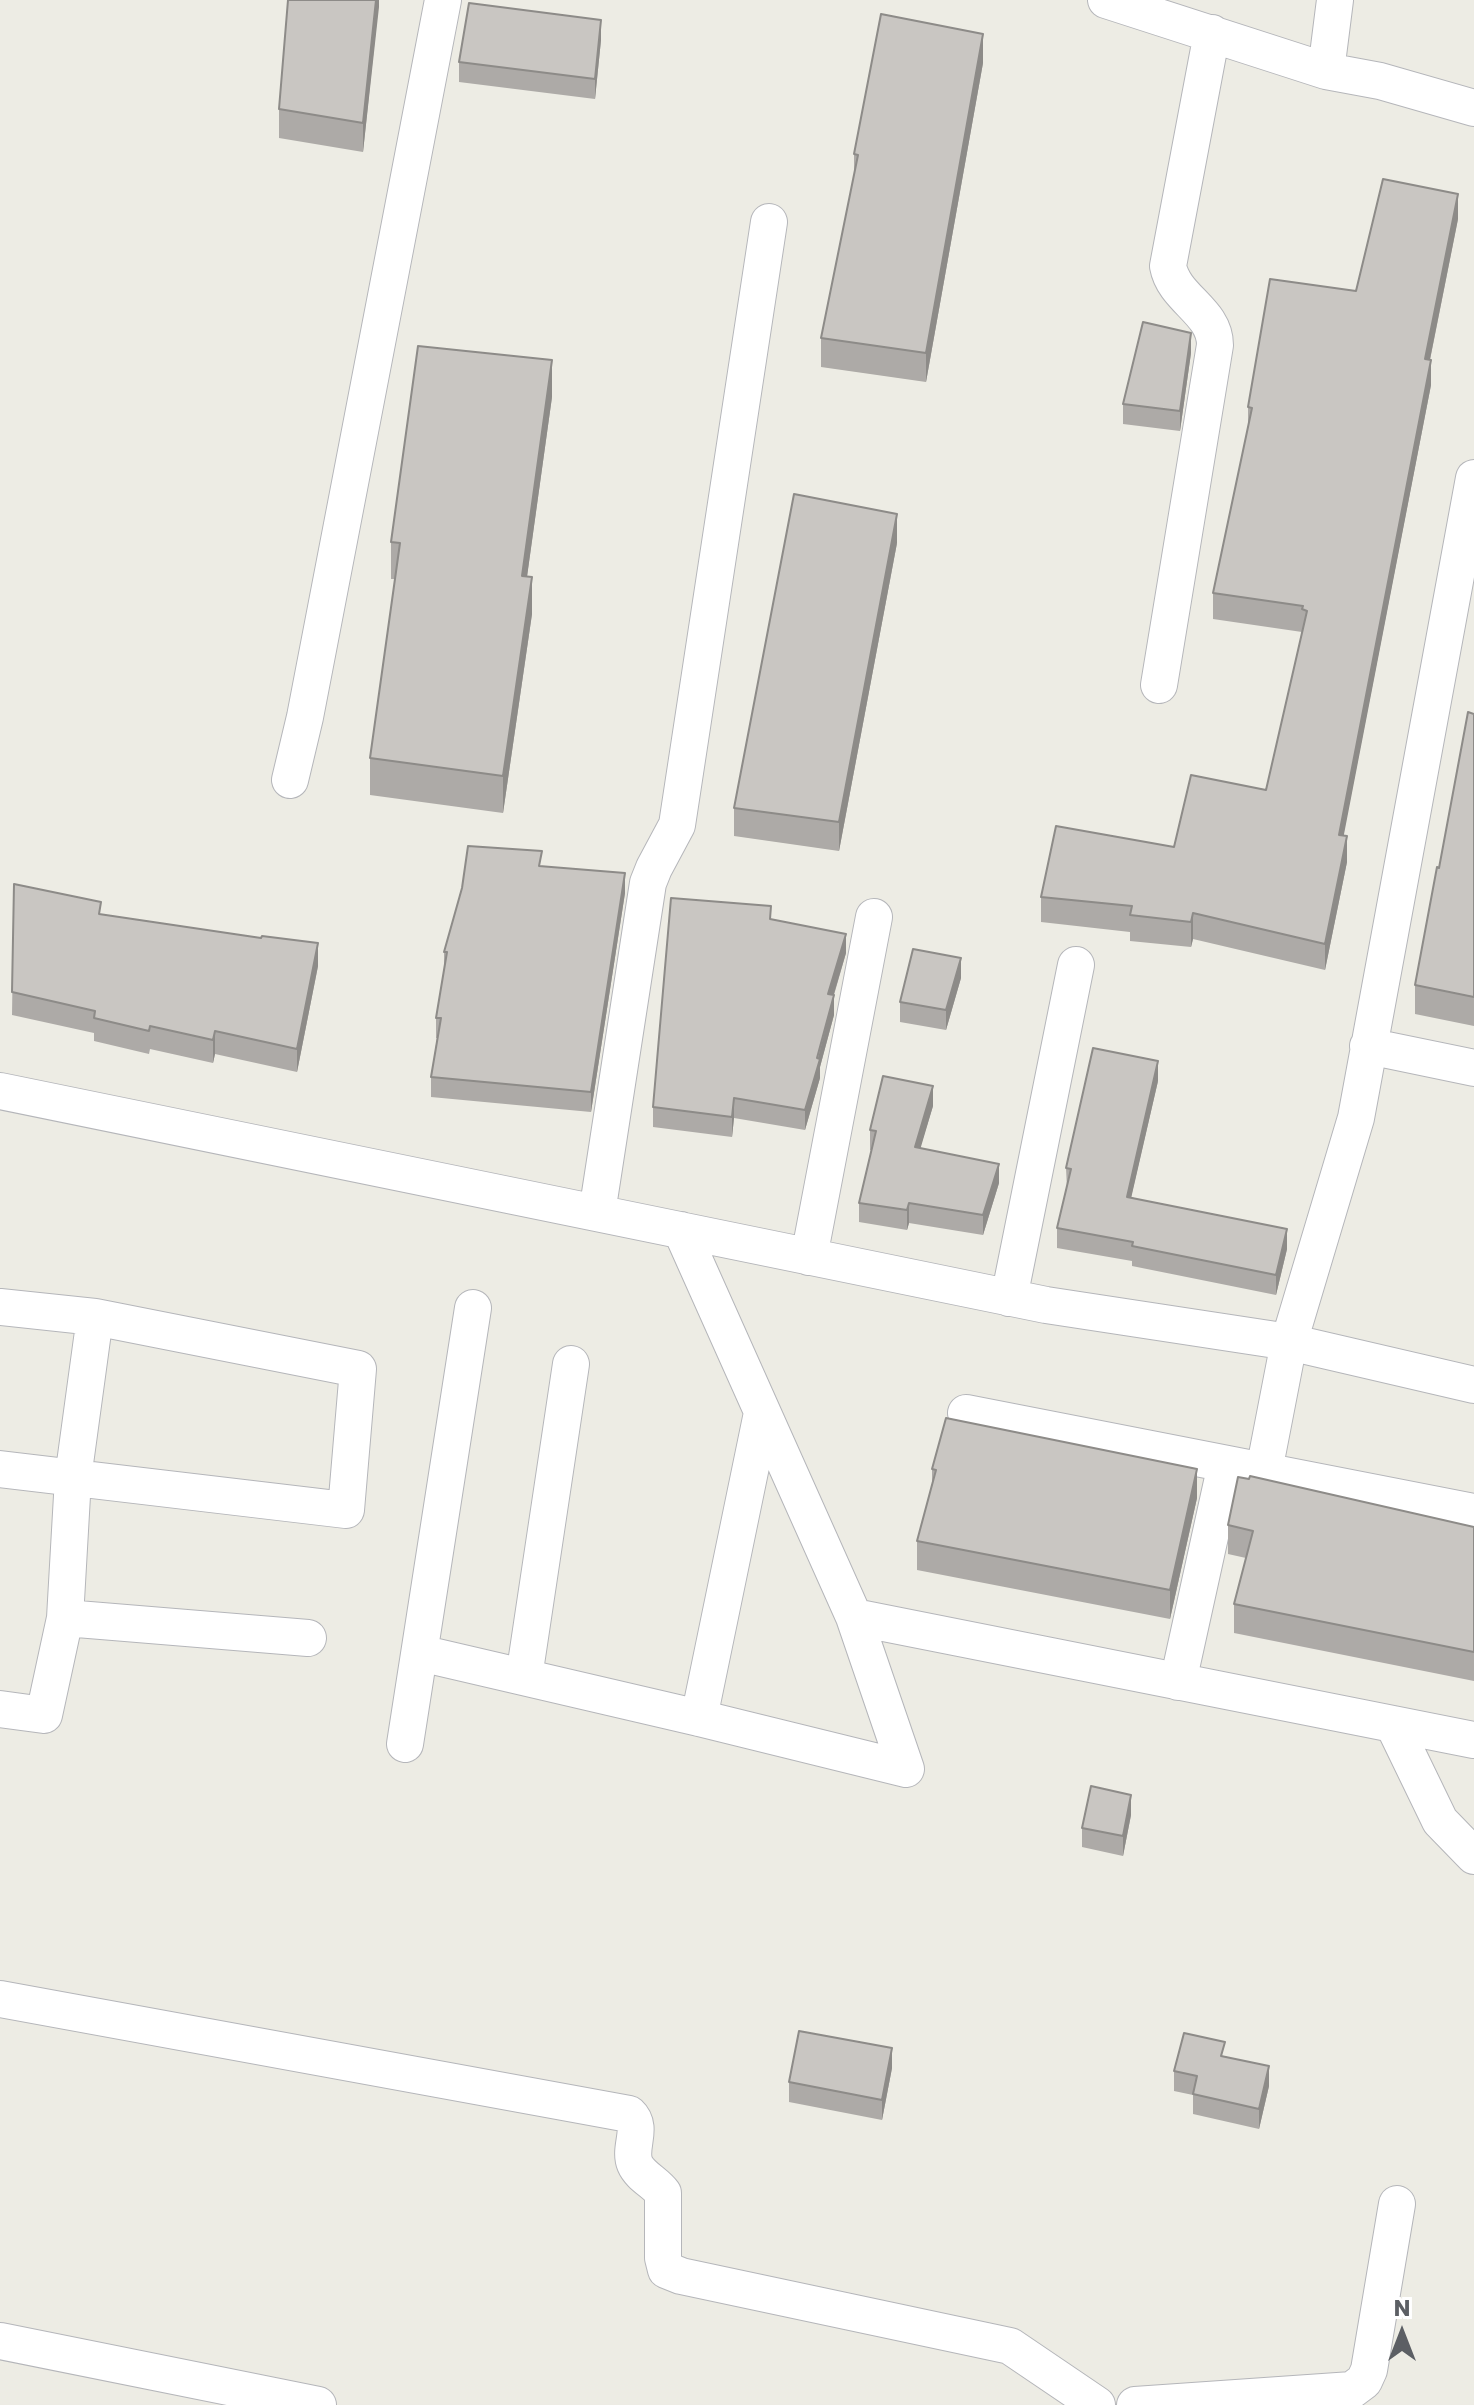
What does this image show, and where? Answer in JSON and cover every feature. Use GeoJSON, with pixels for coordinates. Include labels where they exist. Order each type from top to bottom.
{"type":"FeatureCollection","features":[{"type":"Feature","properties":{"kind":"street"},"geometry":{"type":"LineString","coordinates":[[290,780],[305,717],[443,0]]}},
{"type":"Feature","properties":{"kind":"street"},"geometry":{"type":"LineString","coordinates":[[1106,0],[1326,71],[1380,81],[1474,108]]}},
{"type":"Feature","properties":{"kind":"street"},"geometry":{"type":"LineString","coordinates":[[1326,71],[1335,0]]}},
{"type":"Feature","properties":{"kind":"street"},"geometry":{"type":"LineString","coordinates":[[1159,685],[1215,345],[1211,324],[1170,279],[1168,266],[1212,33]]}},
{"type":"Feature","properties":{"kind":"street"},"geometry":{"type":"LineString","coordinates":[[597,1213],[648,883],[677,825],[769,222]]}},
{"type":"Feature","properties":{"kind":"street"},"geometry":{"type":"LineString","coordinates":[[1264,1471],[1289,1342],[1356,1118],[1474,478]]}},
{"type":"Feature","properties":{"kind":"street"},"geometry":{"type":"LineString","coordinates":[[809,1257],[874,917]]}},
{"type":"Feature","properties":{"kind":"street"},"geometry":{"type":"LineString","coordinates":[[1009,1298],[1076,965]]}},
{"type":"Feature","properties":{"kind":"street"},"geometry":{"type":"LineString","coordinates":[[1368,1046],[1474,1068]]}},
{"type":"Feature","properties":{"kind":"street"},"geometry":{"type":"LineString","coordinates":[[0,1091],[1009,1298],[1289,1342],[1474,1385]]}},
{"type":"Feature","properties":{"kind":"street"},"geometry":{"type":"LineString","coordinates":[[420,1653],[906,1769],[854,1617],[681,1230]]}},
{"type":"Feature","properties":{"kind":"street"},"geometry":{"type":"LineString","coordinates":[[0,1307],[95,1317],[358,1369],[346,1510],[0,1469]]}},
{"type":"Feature","properties":{"kind":"street"},"geometry":{"type":"LineString","coordinates":[[405,1744],[473,1308]]}},
{"type":"Feature","properties":{"kind":"street"},"geometry":{"type":"LineString","coordinates":[[0,1709],[44,1715],[65,1618],[73,1478],[95,1317]]}},
{"type":"Feature","properties":{"kind":"street"},"geometry":{"type":"LineString","coordinates":[[524,1677],[571,1364]]}},
{"type":"Feature","properties":{"kind":"street"},"geometry":{"type":"LineString","coordinates":[[699,1718],[762,1413]]}},
{"type":"Feature","properties":{"kind":"street"},"geometry":{"type":"LineString","coordinates":[[966,1413],[1474,1512]]}},
{"type":"Feature","properties":{"kind":"street"},"geometry":{"type":"LineString","coordinates":[[1178,1682],[1226,1464]]}},
{"type":"Feature","properties":{"kind":"street"},"geometry":{"type":"LineString","coordinates":[[854,1617],[1474,1740]]}},
{"type":"Feature","properties":{"kind":"street"},"geometry":{"type":"LineString","coordinates":[[65,1618],[308,1638]]}},
{"type":"Feature","properties":{"kind":"street"},"geometry":{"type":"LineString","coordinates":[[1393,1724],[1440,1821],[1474,1856]]}},
{"type":"Feature","properties":{"kind":"street"},"geometry":{"type":"LineString","coordinates":[[0,1999],[629,2114],[635,2119],[636,2126],[634,2162],[663,2193],[663,2258],[666,2270],[681,2276],[1010,2346],[1097,2405]]}},
{"type":"Feature","properties":{"kind":"street"},"geometry":{"type":"LineString","coordinates":[[1135,2405],[1352,2390],[1364,2381],[1369,2370],[1397,2204]]}},
{"type":"Feature","properties":{"kind":"street"},"geometry":{"type":"LineString","coordinates":[[0,2341],[318,2405]]}},
{"type":"Feature","properties":{"kind":"building"},"geometry":{"type":"Polygon","coordinates":[[[288,0],[376,0],[363,123],[279,109],[288,0]]]}},
{"type":"Feature","properties":{"kind":"building"},"geometry":{"type":"Polygon","coordinates":[[[469,3],[601,20],[595,79],[459,62],[469,3]]]}},
{"type":"Feature","properties":{"kind":"building"},"geometry":{"type":"Polygon","coordinates":[[[881,14],[983,34],[926,353],[821,338],[858,155],[854,154],[881,14]]]}},
{"type":"Feature","properties":{"kind":"building"},"geometry":{"type":"Polygon","coordinates":[[[1383,179],[1458,194],[1425,359],[1431,360],[1339,835],[1347,836],[1325,944],[1193,913],[1191,922],[1130,915],[1132,906],[1041,897],[1056,826],[1174,847],[1191,775],[1266,790],[1307,611],[1302,609],[1303,606],[1213,593],[1252,408],[1248,407],[1270,279],[1356,291],[1383,179]]]}},
{"type":"Feature","properties":{"kind":"building"},"geometry":{"type":"Polygon","coordinates":[[[1143,322],[1191,333],[1180,411],[1123,404],[1143,322]]]}},
{"type":"Feature","properties":{"kind":"building"},"geometry":{"type":"Polygon","coordinates":[[[418,346],[552,360],[522,576],[532,577],[503,776],[370,758],[400,543],[391,542],[418,346]]]}},
{"type":"Feature","properties":{"kind":"building"},"geometry":{"type":"Polygon","coordinates":[[[794,494],[897,514],[839,822],[734,808],[794,494]]]}},
{"type":"Feature","properties":{"kind":"building"},"geometry":{"type":"Polygon","coordinates":[[[1468,712],[1474,714],[1474,997],[1415,985],[1468,712]]]}},
{"type":"Feature","properties":{"kind":"building"},"geometry":{"type":"Polygon","coordinates":[[[468,846],[542,851],[539,866],[625,873],[591,1092],[431,1077],[441,1018],[436,1018],[447,952],[444,952],[462,888],[468,846]]]}},
{"type":"Feature","properties":{"kind":"building"},"geometry":{"type":"Polygon","coordinates":[[[14,884],[101,902],[99,914],[261,938],[318,943],[297,1049],[215,1031],[213,1040],[150,1026],[149,1031],[94,1018],[95,1011],[12,992],[14,884]]]}},
{"type":"Feature","properties":{"kind":"building"},"geometry":{"type":"Polygon","coordinates":[[[671,898],[771,906],[770,919],[846,934],[828,994],[834,995],[805,1110],[734,1098],[732,1117],[653,1107],[671,898]]]}},
{"type":"Feature","properties":{"kind":"building"},"geometry":{"type":"Polygon","coordinates":[[[913,949],[961,958],[946,1010],[900,1002],[913,949]]]}},
{"type":"Feature","properties":{"kind":"building"},"geometry":{"type":"Polygon","coordinates":[[[1093,1048],[1158,1061],[1127,1197],[1287,1229],[1276,1275],[1057,1228],[1071,1169],[1066,1168],[1093,1048]]]}},
{"type":"Feature","properties":{"kind":"building"},"geometry":{"type":"Polygon","coordinates":[[[883,1076],[933,1086],[915,1147],[999,1164],[983,1215],[909,1203],[907,1210],[859,1203],[876,1131],[870,1130],[883,1076]]]}},
{"type":"Feature","properties":{"kind":"building"},"geometry":{"type":"Polygon","coordinates":[[[946,1418],[1197,1469],[1170,1590],[917,1541],[946,1418]]]}},
{"type":"Feature","properties":{"kind":"building"},"geometry":{"type":"Polygon","coordinates":[[[1250,1476],[1474,1527],[1474,1652],[1234,1604],[1253,1531],[1228,1525],[1238,1477],[1249,1479],[1250,1476]]]}},
{"type":"Feature","properties":{"kind":"building"},"geometry":{"type":"Polygon","coordinates":[[[1091,1786],[1131,1795],[1123,1836],[1082,1828],[1091,1786]]]}},
{"type":"Feature","properties":{"kind":"building"},"geometry":{"type":"Polygon","coordinates":[[[799,2031],[892,2048],[882,2100],[789,2082],[799,2031]]]}},
{"type":"Feature","properties":{"kind":"building"},"geometry":{"type":"Polygon","coordinates":[[[1184,2033],[1225,2042],[1221,2056],[1269,2066],[1259,2109],[1193,2094],[1197,2076],[1174,2071],[1184,2033]]]}}]}
